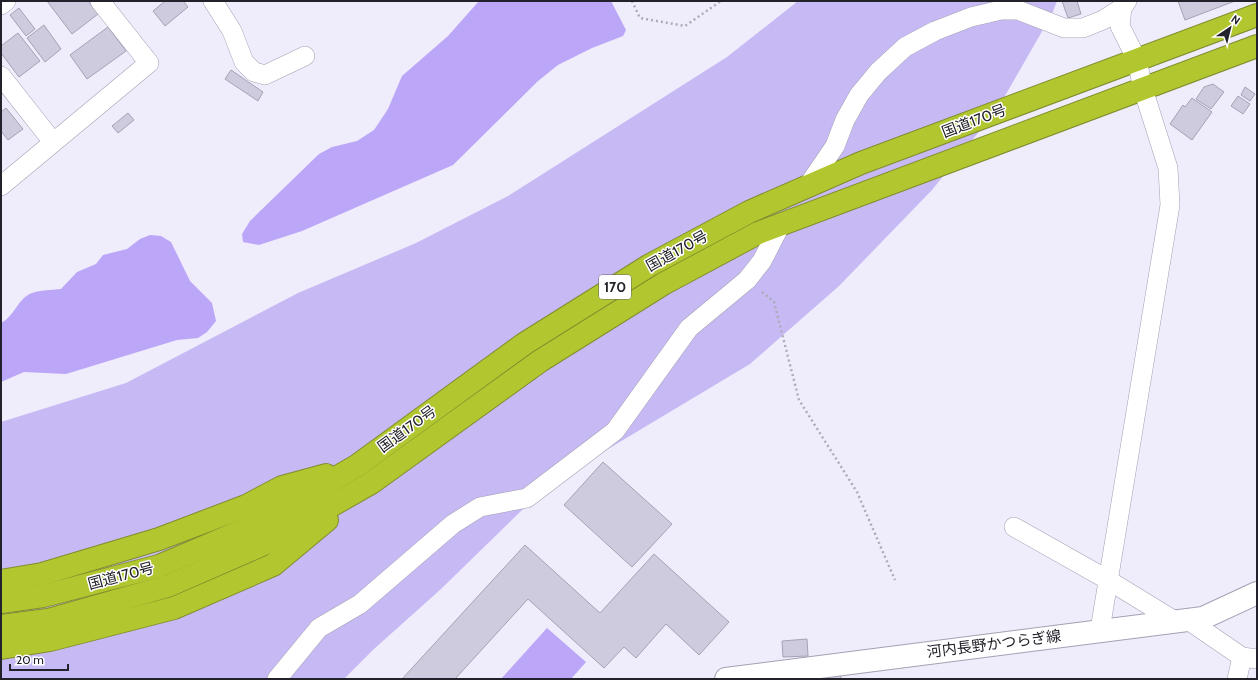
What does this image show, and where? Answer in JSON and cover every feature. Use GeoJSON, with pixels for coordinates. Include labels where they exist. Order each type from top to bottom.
{"type":"FeatureCollection","features":[{"type":"Feature","properties":{"kind":"highway","name":"国道170号"},"geometry":{"type":"LineString","coordinates":[[1,602],[43,596],[158,566],[255,525],[358,465],[524,344],[650,265],[749,212],[861,163],[1257,15]]}},
{"type":"Feature","properties":{"kind":"highway","name":"国道170号"},"geometry":{"type":"LineString","coordinates":[[1,626],[48,620],[168,586],[264,544],[371,483],[540,361],[663,284],[758,233],[1257,46]]}},
{"type":"Feature","properties":{"kind":"highway"},"geometry":{"type":"LineString","coordinates":[[1,581],[42,574],[159,539],[246,506],[282,487],[358,465]]}},
{"type":"Feature","properties":{"kind":"highway"},"geometry":{"type":"LineString","coordinates":[[1,648],[50,640],[174,608],[273,565],[371,483]]}},
{"type":"Feature","properties":{"kind":"main road","name":"河内長野かつらぎ線"},"geometry":{"type":"LineString","coordinates":[[726,679],[1203,618],[1257,593]]}},
{"type":"Feature","properties":{"kind":"street"},"geometry":{"type":"LineString","coordinates":[[1,5],[6,1]]}},
{"type":"Feature","properties":{"kind":"street"},"geometry":{"type":"LineString","coordinates":[[1,186],[149,63],[100,1]]}},
{"type":"Feature","properties":{"kind":"street"},"geometry":{"type":"LineString","coordinates":[[213,1],[232,32],[244,62],[254,72],[264,75],[306,56]]}},
{"type":"Feature","properties":{"kind":"street"},"geometry":{"type":"LineString","coordinates":[[1100,630],[1170,205],[1168,168],[1143,89],[1137,60],[1120,26],[1124,4]]}},
{"type":"Feature","properties":{"kind":"street"},"geometry":{"type":"LineString","coordinates":[[807,187],[835,146],[845,120],[859,95],[878,72],[905,47],[935,31],[971,17],[1000,10],[1018,10],[1064,28],[1083,28],[1103,20],[1124,4]]}},
{"type":"Feature","properties":{"kind":"street"},"geometry":{"type":"LineString","coordinates":[[1,76],[53,142]]}},
{"type":"Feature","properties":{"kind":"street"},"geometry":{"type":"LineString","coordinates":[[277,679],[319,628],[360,604],[454,524],[480,507],[527,498],[615,431],[689,328],[747,280],[762,261],[781,224]]}},
{"type":"Feature","properties":{"kind":"street"},"geometry":{"type":"LineString","coordinates":[[1014,527],[1250,658],[1237,679]]}},
{"type":"Feature","properties":{"kind":"path"},"geometry":{"type":"LineString","coordinates":[[632,1],[640,18],[685,26],[721,1]]}},
{"type":"Feature","properties":{"kind":"path"},"geometry":{"type":"LineString","coordinates":[[747,280],[774,302],[799,400],[857,492],[895,580]]}},
{"type":"Feature","properties":{"kind":"shaded area"},"geometry":{"type":"Polygon","coordinates":[[[479,1],[611,1],[626,30],[623,36],[592,48],[558,65],[538,81],[453,165],[302,231],[259,245],[243,242],[242,234],[250,221],[319,154],[332,147],[357,141],[374,130],[388,109],[402,76],[448,36],[479,1]]]}},
{"type":"Feature","properties":{"kind":"shaded area"},"geometry":{"type":"Polygon","coordinates":[[[798,1],[1057,1],[1052,14],[998,108],[932,190],[839,286],[750,364],[598,455],[522,510],[441,589],[374,649],[344,679],[1,679],[1,422],[126,383],[298,293],[416,243],[508,196],[727,57],[798,1]]]}},
{"type":"Feature","properties":{"kind":"shaded area"},"geometry":{"type":"Polygon","coordinates":[[[150,235],[161,236],[171,242],[190,281],[212,303],[216,321],[207,332],[198,338],[177,340],[66,374],[24,372],[1,382],[1,323],[10,316],[27,295],[35,292],[61,289],[77,272],[96,264],[103,255],[127,249],[140,239],[150,235]]]}},
{"type":"Feature","properties":{"kind":"shaded area"},"geometry":{"type":"Polygon","coordinates":[[[547,628],[586,662],[571,679],[501,679],[547,628]]]}},
{"type":"Feature","properties":{"kind":"building"},"geometry":{"type":"Polygon","coordinates":[[[47,1],[88,1],[98,14],[72,34],[47,1]]]}},
{"type":"Feature","properties":{"kind":"building"},"geometry":{"type":"Polygon","coordinates":[[[165,1],[183,1],[188,7],[165,26],[153,11],[165,1]]]}},
{"type":"Feature","properties":{"kind":"building"},"geometry":{"type":"Polygon","coordinates":[[[1062,1],[1077,1],[1081,14],[1068,18],[1062,1]]]}},
{"type":"Feature","properties":{"kind":"building"},"geometry":{"type":"Polygon","coordinates":[[[1178,1],[1235,1],[1185,20],[1178,1]]]}},
{"type":"Feature","properties":{"kind":"building"},"geometry":{"type":"Polygon","coordinates":[[[19,8],[35,29],[26,36],[10,15],[19,8]]]}},
{"type":"Feature","properties":{"kind":"building"},"geometry":{"type":"Polygon","coordinates":[[[44,25],[61,49],[45,62],[27,38],[44,25]]]}},
{"type":"Feature","properties":{"kind":"building"},"geometry":{"type":"Polygon","coordinates":[[[108,27],[126,51],[87,79],[70,55],[108,27]]]}},
{"type":"Feature","properties":{"kind":"building"},"geometry":{"type":"Polygon","coordinates":[[[18,33],[40,61],[19,77],[1,53],[1,46],[18,33]]]}},
{"type":"Feature","properties":{"kind":"building"},"geometry":{"type":"Polygon","coordinates":[[[231,70],[263,92],[258,101],[225,79],[231,70]]]}},
{"type":"Feature","properties":{"kind":"building"},"geometry":{"type":"Polygon","coordinates":[[[1213,84],[1224,92],[1211,109],[1196,99],[1204,87],[1213,84]]]}},
{"type":"Feature","properties":{"kind":"building"},"geometry":{"type":"Polygon","coordinates":[[[1245,87],[1255,94],[1250,101],[1241,95],[1245,87]]]}},
{"type":"Feature","properties":{"kind":"building"},"geometry":{"type":"Polygon","coordinates":[[[1238,96],[1250,104],[1243,114],[1231,106],[1238,96]]]}},
{"type":"Feature","properties":{"kind":"building"},"geometry":{"type":"Polygon","coordinates":[[[1192,98],[1212,112],[1192,140],[1170,124],[1183,105],[1185,107],[1192,98]]]}},
{"type":"Feature","properties":{"kind":"building"},"geometry":{"type":"Polygon","coordinates":[[[6,108],[23,129],[8,140],[1,131],[1,112],[6,108]]]}},
{"type":"Feature","properties":{"kind":"building"},"geometry":{"type":"Polygon","coordinates":[[[128,113],[134,120],[118,133],[112,126],[128,113]]]}},
{"type":"Feature","properties":{"kind":"building"},"geometry":{"type":"Polygon","coordinates":[[[603,462],[672,524],[632,567],[564,505],[603,462]]]}},
{"type":"Feature","properties":{"kind":"building"},"geometry":{"type":"Polygon","coordinates":[[[525,545],[600,613],[654,554],[729,622],[699,655],[666,624],[636,658],[624,647],[604,668],[528,599],[455,679],[402,679],[525,545]]]}},
{"type":"Feature","properties":{"kind":"building"},"geometry":{"type":"Polygon","coordinates":[[[807,639],[808,656],[783,657],[782,641],[807,639]]]}},
{"type":"Feature","properties":{"kind":"building"},"geometry":{"type":"Polygon","coordinates":[[[840,670],[841,679],[810,679],[840,670]]]}}]}
